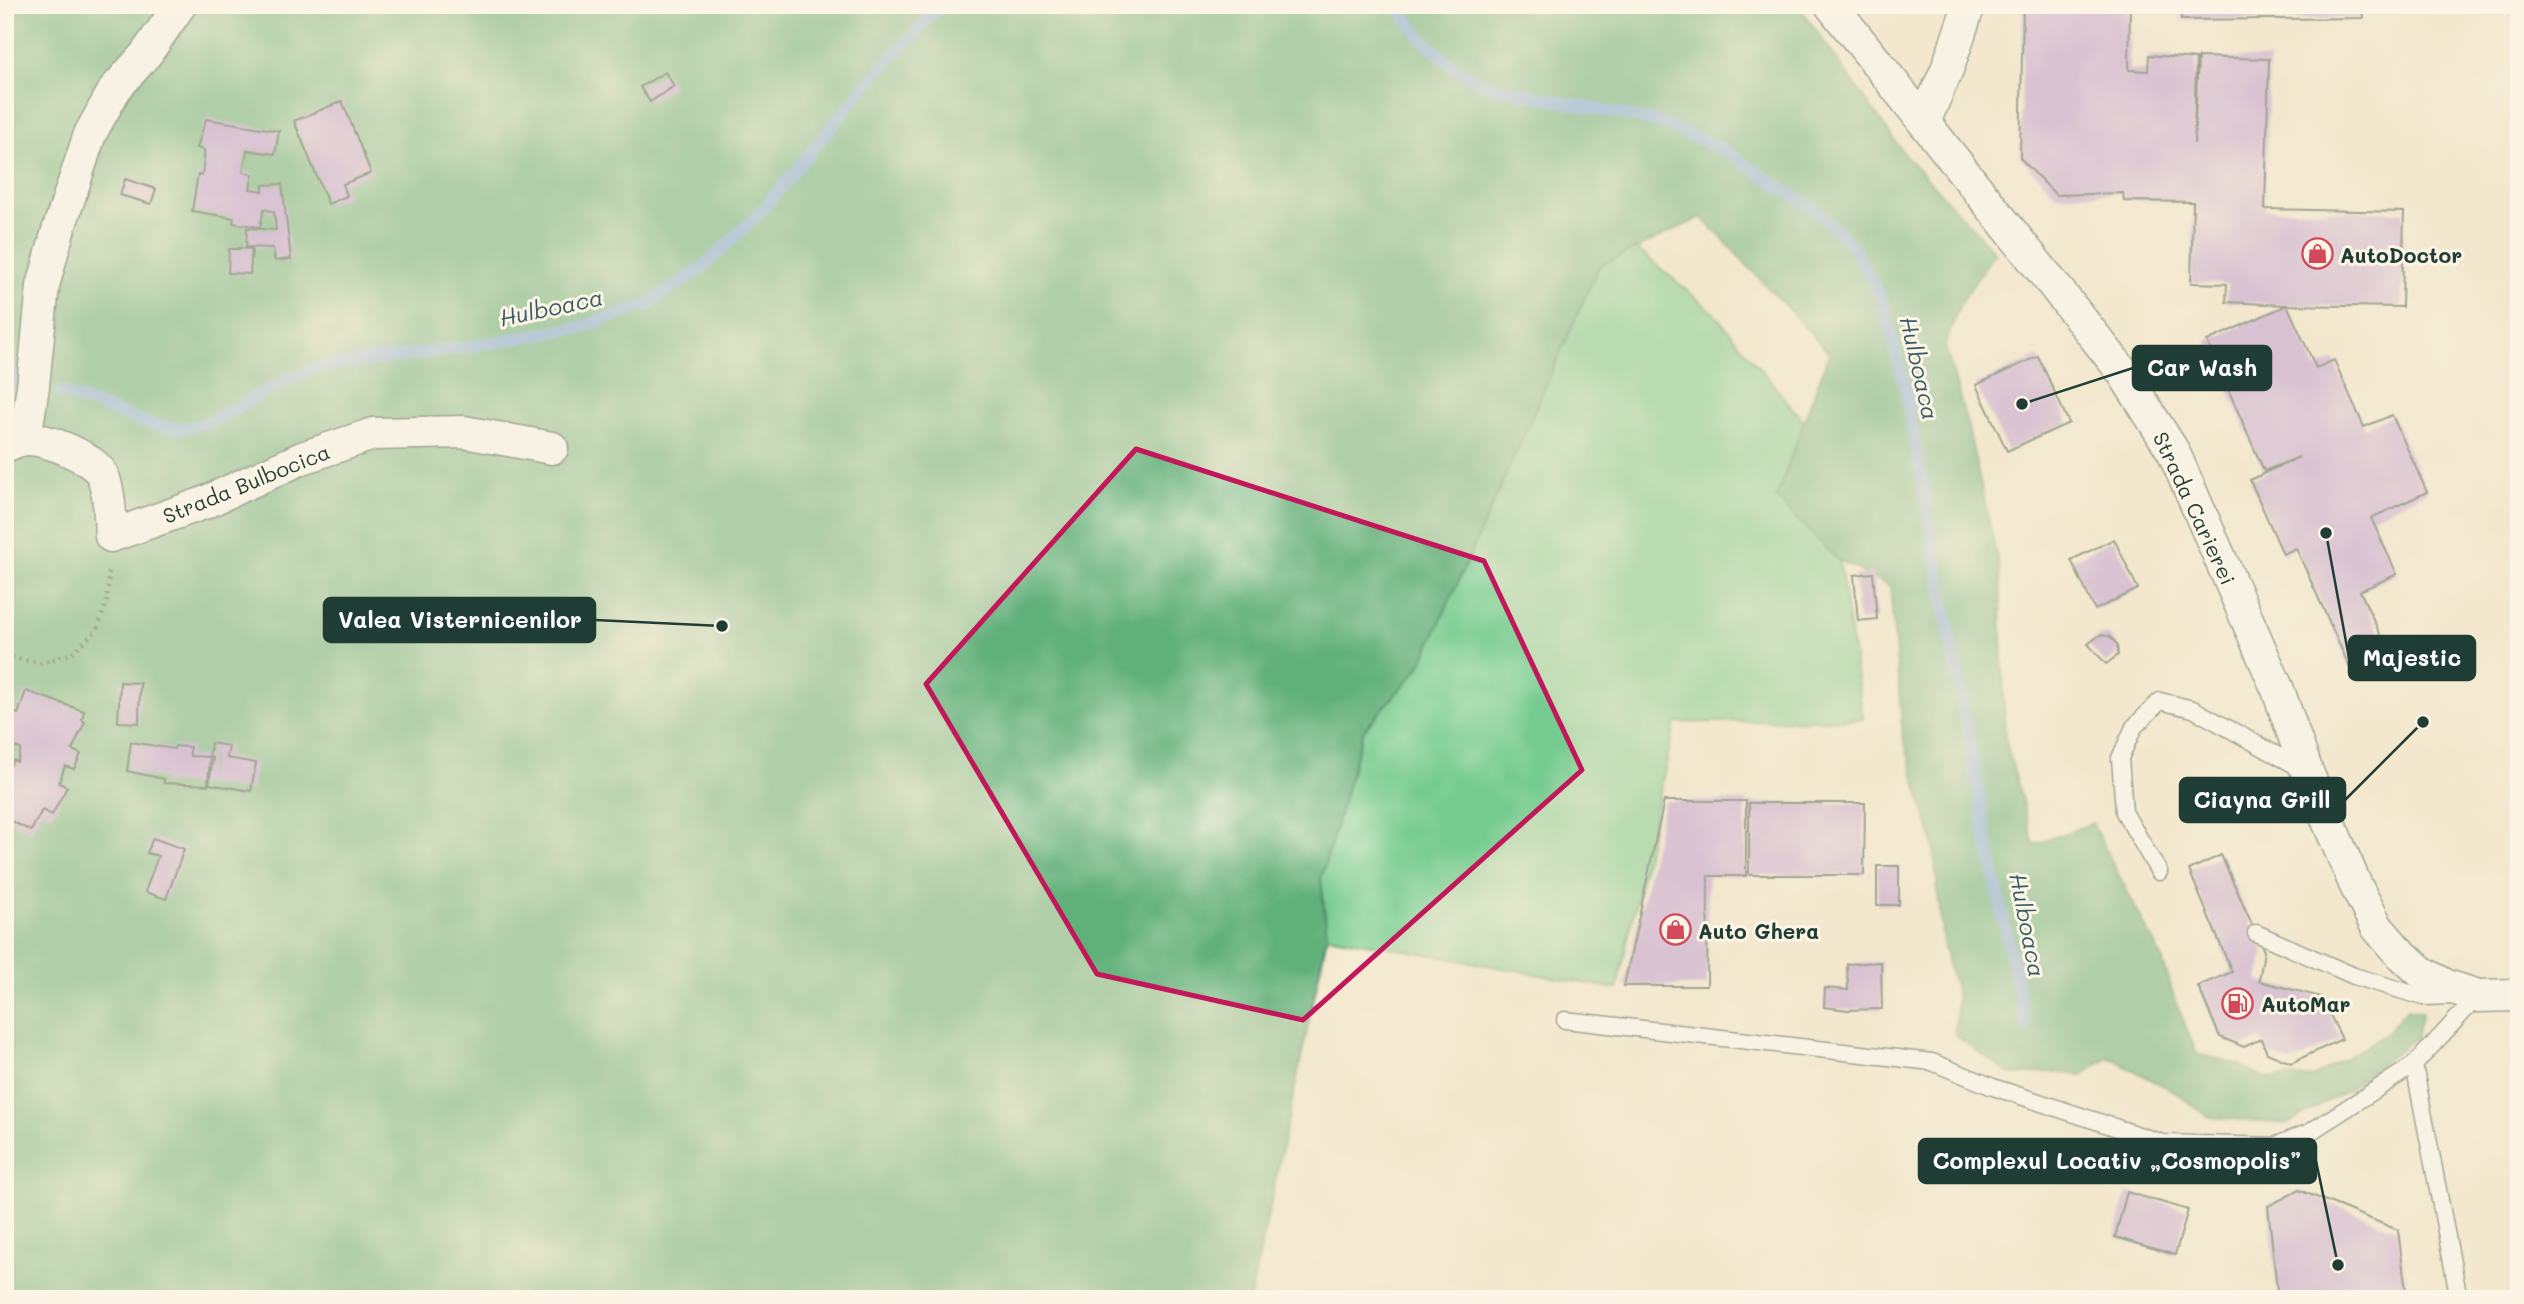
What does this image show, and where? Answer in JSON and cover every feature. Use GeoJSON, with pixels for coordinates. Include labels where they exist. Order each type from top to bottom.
{"type":"FeatureCollection","features":[{"type":"Feature","properties":{"kind":"street"},"geometry":{"type":"LineString","coordinates":[[111,536],[110,503],[102,473],[82,458],[49,441],[15,442],[33,386],[43,286],[58,230],[90,134],[115,89],[146,54],[180,5]]}},
{"type":"Feature","properties":{"kind":"street","name":"Strada Carierei"},"geometry":{"type":"LineString","coordinates":[[1831,5],[2122,371],[2173,451],[2278,690],[2307,772],[2377,927],[2421,972],[2447,986],[2478,996],[2519,995]]}},
{"type":"Feature","properties":{"kind":"street"},"geometry":{"type":"LineString","coordinates":[[1924,122],[1948,67],[1969,5]]}},
{"type":"Feature","properties":{"kind":"street","name":"Strada Bulbocica"},"geometry":{"type":"LineString","coordinates":[[111,536],[204,503],[302,458],[373,434],[464,432],[552,448]]}},
{"type":"Feature","properties":{"kind":"lane"},"geometry":{"type":"LineString","coordinates":[[2159,872],[2124,812],[2120,758],[2134,727],[2160,701],[2193,709],[2307,772]]}},
{"type":"Feature","properties":{"kind":"lane"},"geometry":{"type":"LineString","coordinates":[[2256,933],[2354,976],[2423,997],[2478,996]]}},
{"type":"Feature","properties":{"kind":"lane"},"geometry":{"type":"LineString","coordinates":[[1565,1020],[1932,1062],[1993,1087],[2163,1143],[2274,1146],[2310,1132],[2414,1065],[2478,996]]}},
{"type":"Feature","properties":{"kind":"lane"},"geometry":{"type":"LineString","coordinates":[[2414,1065],[2459,1299]]}},
{"type":"Feature","properties":{"kind":"path"},"geometry":{"type":"LineString","coordinates":[[5,656],[40,663],[71,654],[97,630],[107,601],[111,536]]}},
{"type":"Feature","properties":{"kind":"highlighted area"},"geometry":{"type":"Polygon","coordinates":[[[1136,449],[1484,561],[1582,770],[1303,1020],[1097,974],[926,684],[1136,449]]]}},
{"type":"Feature","properties":{"kind":"green space"},"geometry":{"type":"Polygon","coordinates":[[[5,5],[1798,5],[1905,155],[1995,252],[1960,304],[1945,345],[1968,427],[2000,571],[2005,738],[2034,845],[2092,823],[2162,959],[2197,1054],[2238,1064],[2265,1078],[2314,1077],[2384,1035],[2407,1009],[2422,1012],[2416,1037],[2349,1089],[2288,1124],[2209,1117],[2175,1092],[2108,1057],[2082,1075],[2050,1072],[2011,1075],[1955,1035],[1957,998],[1943,944],[1933,841],[1903,737],[1890,586],[1837,559],[1776,498],[1829,353],[1702,217],[1599,266],[1420,667],[1363,731],[1321,878],[1327,936],[1250,1299],[5,1299],[5,5]]]}},
{"type":"Feature","properties":{"kind":"green space"},"geometry":{"type":"Polygon","coordinates":[[[1592,211],[1714,313],[1822,444],[1863,719],[1675,723],[1617,989],[1327,936],[1250,1299],[362,966],[1592,211]]]}},
{"type":"Feature","properties":{"kind":"building"},"geometry":{"type":"Polygon","coordinates":[[[2023,5],[2130,5],[2129,70],[2148,71],[2149,55],[2196,59],[2194,144],[2198,57],[2269,59],[2265,209],[2404,212],[2402,307],[2226,302],[2227,284],[2191,283],[2193,202],[2124,201],[2123,193],[2056,195],[2020,158],[2023,5]]]}},
{"type":"Feature","properties":{"kind":"building"},"geometry":{"type":"Polygon","coordinates":[[[2181,5],[2362,5],[2363,18],[2181,20],[2181,5]]]}},
{"type":"Feature","properties":{"kind":"building"},"geometry":{"type":"Polygon","coordinates":[[[665,72],[674,86],[650,102],[640,87],[665,72]]]}},
{"type":"Feature","properties":{"kind":"building"},"geometry":{"type":"Polygon","coordinates":[[[342,101],[371,173],[343,184],[347,196],[328,204],[294,121],[342,101]]]}},
{"type":"Feature","properties":{"kind":"building"},"geometry":{"type":"Polygon","coordinates":[[[206,119],[279,131],[275,154],[247,150],[243,172],[253,174],[250,189],[263,191],[263,185],[282,184],[291,259],[275,261],[273,248],[246,247],[247,228],[276,230],[274,212],[264,209],[260,227],[233,223],[234,218],[192,211],[198,174],[202,175],[204,159],[204,150],[197,148],[206,119]]]}},
{"type":"Feature","properties":{"kind":"building"},"geometry":{"type":"Polygon","coordinates":[[[125,179],[156,189],[151,204],[120,195],[125,179]]]}},
{"type":"Feature","properties":{"kind":"building"},"geometry":{"type":"Polygon","coordinates":[[[229,249],[252,249],[250,274],[228,273],[229,249]]]}},
{"type":"Feature","properties":{"kind":"building"},"geometry":{"type":"Polygon","coordinates":[[[2287,305],[2316,368],[2334,360],[2364,427],[2392,415],[2427,492],[2371,518],[2397,574],[2360,591],[2392,660],[2354,677],[2296,548],[2283,554],[2250,480],[2299,457],[2264,471],[2207,341],[2287,305]]]}},
{"type":"Feature","properties":{"kind":"building"},"geometry":{"type":"Polygon","coordinates":[[[2038,356],[2069,423],[2007,451],[1976,385],[2038,356]]]}},
{"type":"Feature","properties":{"kind":"building"},"geometry":{"type":"Polygon","coordinates":[[[2114,539],[2138,589],[2095,610],[2071,560],[2114,539]]]}},
{"type":"Feature","properties":{"kind":"building"},"geometry":{"type":"Polygon","coordinates":[[[1873,573],[1877,619],[1858,621],[1854,575],[1873,573]]]}},
{"type":"Feature","properties":{"kind":"building"},"geometry":{"type":"Polygon","coordinates":[[[2100,635],[2109,636],[2117,644],[2118,655],[2106,664],[2088,644],[2100,635]]]}},
{"type":"Feature","properties":{"kind":"building"},"geometry":{"type":"Polygon","coordinates":[[[120,682],[140,683],[139,723],[118,722],[120,682]]]}},
{"type":"Feature","properties":{"kind":"building"},"geometry":{"type":"Polygon","coordinates":[[[26,691],[84,711],[82,720],[85,722],[72,750],[81,754],[74,769],[65,766],[59,783],[67,787],[52,815],[42,810],[31,831],[5,818],[5,776],[13,760],[17,762],[21,749],[7,744],[9,736],[14,734],[5,731],[5,718],[8,711],[18,714],[26,691]]]}},
{"type":"Feature","properties":{"kind":"building"},"geometry":{"type":"Polygon","coordinates":[[[131,742],[174,749],[175,746],[190,747],[190,756],[210,757],[208,785],[164,783],[164,779],[127,771],[131,742]]]}},
{"type":"Feature","properties":{"kind":"building"},"geometry":{"type":"Polygon","coordinates":[[[211,743],[229,746],[227,758],[256,763],[251,791],[209,784],[213,758],[209,757],[211,743]]]}},
{"type":"Feature","properties":{"kind":"building"},"geometry":{"type":"Polygon","coordinates":[[[1664,801],[1746,801],[1746,876],[1708,876],[1707,986],[1624,986],[1664,801]]]}},
{"type":"Feature","properties":{"kind":"building"},"geometry":{"type":"Polygon","coordinates":[[[1749,803],[1865,803],[1864,875],[1749,875],[1749,803]]]}},
{"type":"Feature","properties":{"kind":"building"},"geometry":{"type":"Polygon","coordinates":[[[153,838],[184,849],[166,899],[145,892],[158,856],[147,853],[153,838]]]}},
{"type":"Feature","properties":{"kind":"building"},"geometry":{"type":"Polygon","coordinates":[[[2221,855],[2264,951],[2259,981],[2321,997],[2342,1039],[2291,1063],[2267,1053],[2261,1039],[2244,1047],[2220,1037],[2198,986],[2232,972],[2189,870],[2221,855]]]}},
{"type":"Feature","properties":{"kind":"building"},"geometry":{"type":"Polygon","coordinates":[[[1877,866],[1899,866],[1899,905],[1877,905],[1877,866]]]}},
{"type":"Feature","properties":{"kind":"building"},"geometry":{"type":"Polygon","coordinates":[[[1881,962],[1882,1009],[1848,1010],[1824,1007],[1825,988],[1848,990],[1847,964],[1881,962]]]}},
{"type":"Feature","properties":{"kind":"building"},"geometry":{"type":"Polygon","coordinates":[[[2299,1190],[2398,1230],[2407,1299],[2278,1299],[2268,1206],[2299,1190]]]}},
{"type":"Feature","properties":{"kind":"building"},"geometry":{"type":"Polygon","coordinates":[[[2127,1192],[2188,1210],[2175,1255],[2115,1237],[2127,1192]]]}},
{"type":"Feature","properties":{"kind":"waterway","name":"Hulboaca"},"geometry":{"type":"LineString","coordinates":[[61,392],[150,424],[183,429],[213,421],[280,383],[316,368],[468,347],[581,327],[647,305],[702,268],[759,214],[867,84],[941,5]]}},
{"type":"Feature","properties":{"kind":"waterway","name":"Hulboaca"},"geometry":{"type":"LineString","coordinates":[[1396,5],[1421,38],[1455,69],[1488,86],[1657,122],[1722,149],[1817,211],[1855,249],[1882,301],[1905,388],[1990,855],[2026,1026]]}},
{"type":"Feature","properties":{"kind":"waterway","name":"Hulboaca"},"geometry":{"type":"LineString","coordinates":[[5,372],[26,380]]}},
{"type":"Feature","properties":{"kind":"place","name":"AutoDoctor"},"geometry":{"type":"Point","coordinates":[2317,254]}},
{"type":"Feature","properties":{"kind":"place","name":"Car Wash"},"geometry":{"type":"Point","coordinates":[2022,404]}},
{"type":"Feature","properties":{"kind":"place","name":"Majestic"},"geometry":{"type":"Point","coordinates":[2326,533]}},
{"type":"Feature","properties":{"kind":"place","name":"Valea Visternicenilor"},"geometry":{"type":"Point","coordinates":[722,626]}},
{"type":"Feature","properties":{"kind":"place","name":"Ciayna Grill"},"geometry":{"type":"Point","coordinates":[2423,722]}},
{"type":"Feature","properties":{"kind":"place","name":"Auto Ghera"},"geometry":{"type":"Point","coordinates":[1675,930]}},
{"type":"Feature","properties":{"kind":"place","name":"AutoMar"},"geometry":{"type":"Point","coordinates":[2238,1003]}},
{"type":"Feature","properties":{"kind":"place","name":"Complexul Locativ „Cosmopolis”"},"geometry":{"type":"Point","coordinates":[2338,1265]}}]}
